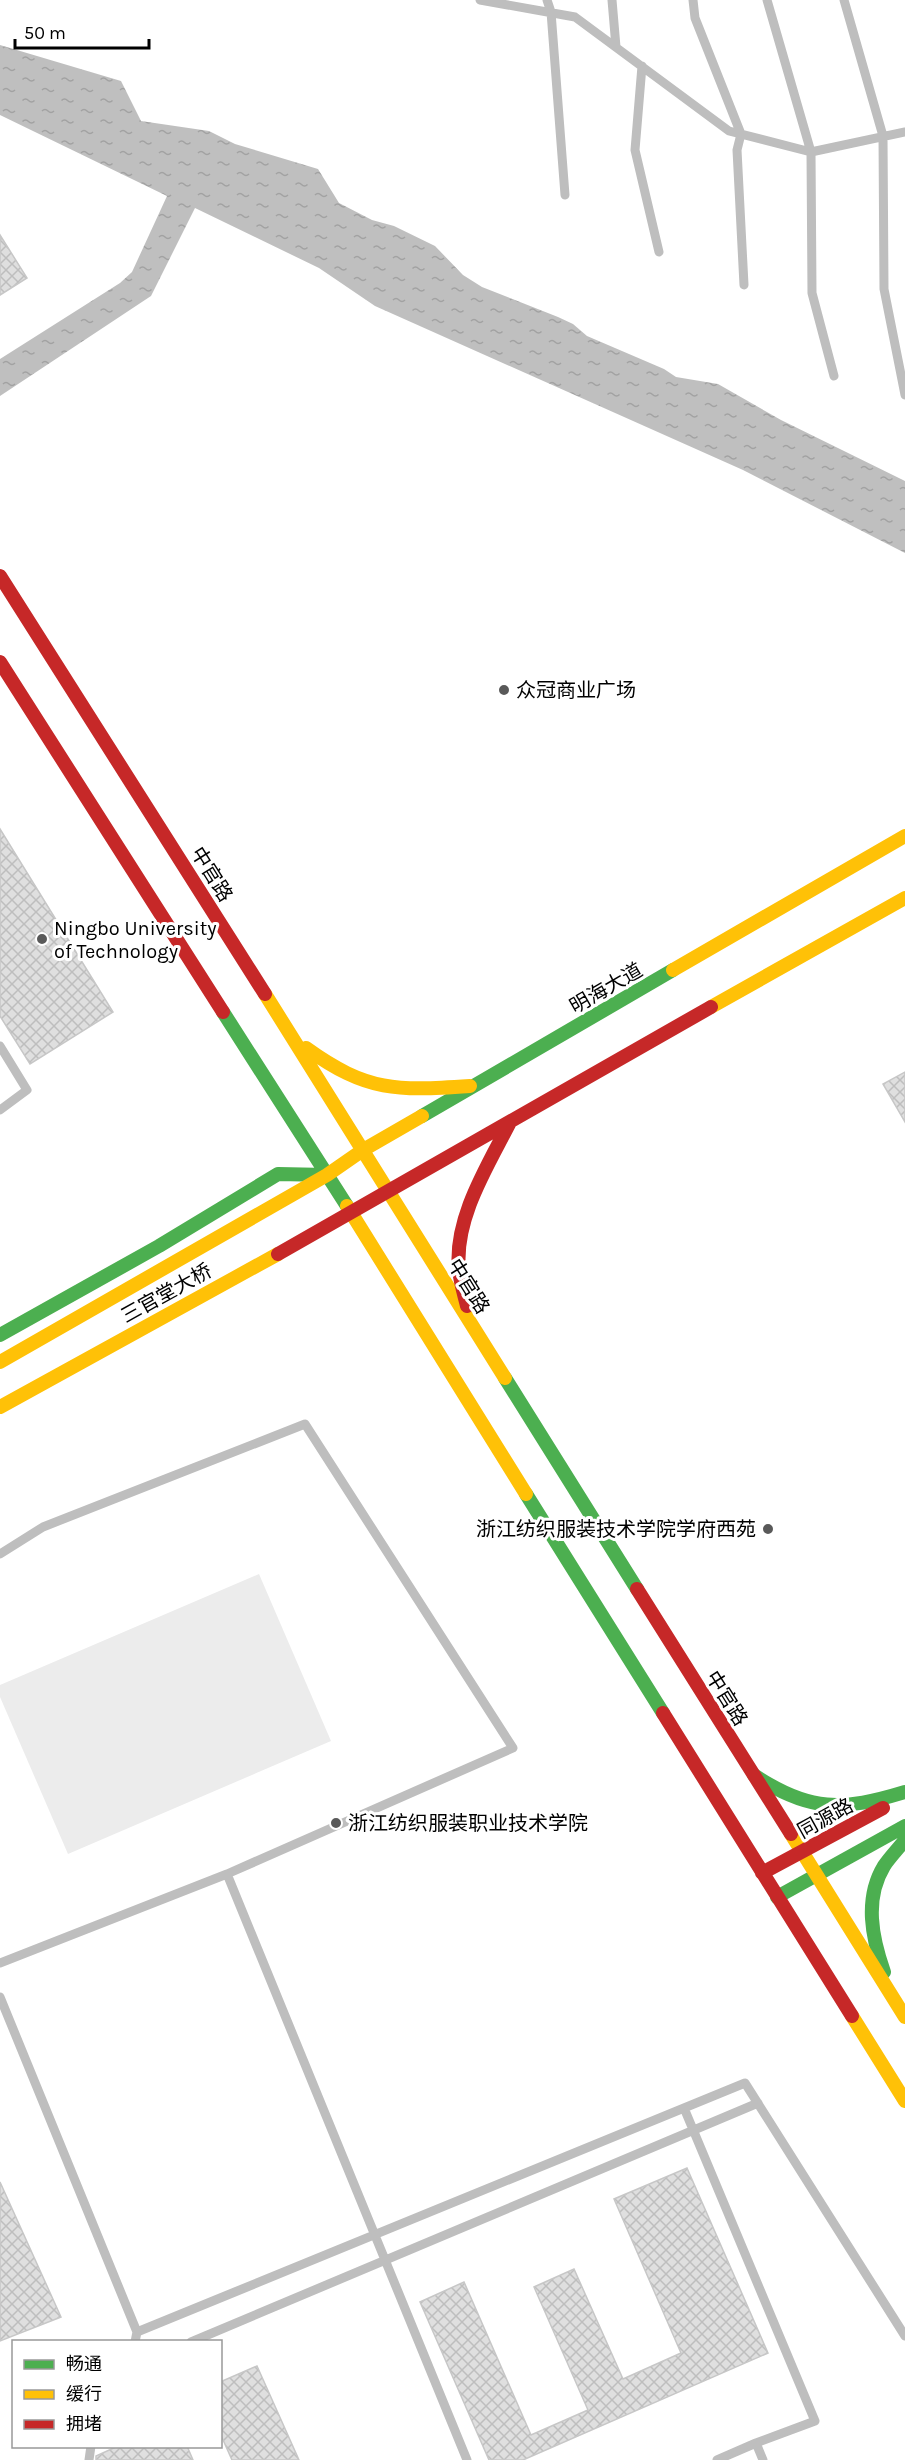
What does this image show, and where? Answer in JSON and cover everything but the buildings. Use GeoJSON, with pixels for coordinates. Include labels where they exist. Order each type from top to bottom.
{"type":"FeatureCollection","features":[{"type":"Feature","properties":{"kind":"main road","name":"中官路"},"geometry":{"type":"LineString","coordinates":[[0,576],[363,1150],[386,1191],[905,2018]]}},
{"type":"Feature","properties":{"kind":"main road"},"geometry":{"type":"LineString","coordinates":[[0,662],[351,1213],[905,2101]]}},
{"type":"Feature","properties":{"kind":"main road","name":"明海大道"},"geometry":{"type":"LineString","coordinates":[[327,1175],[363,1150],[905,836]]}},
{"type":"Feature","properties":{"kind":"main road"},"geometry":{"type":"LineString","coordinates":[[351,1213],[386,1191],[509,1124],[905,898]]}},
{"type":"Feature","properties":{"kind":"main road"},"geometry":{"type":"LineString","coordinates":[[292,1037],[337,1071],[368,1083],[414,1090],[476,1086]]}},
{"type":"Feature","properties":{"kind":"main road"},"geometry":{"type":"LineString","coordinates":[[471,1326],[459,1267],[465,1222],[474,1195],[509,1124]]}},
{"type":"Feature","properties":{"kind":"main road"},"geometry":{"type":"LineString","coordinates":[[0,1335],[159,1246],[278,1174],[327,1175]]}},
{"type":"Feature","properties":{"kind":"main road","name":"三官堂大桥"},"geometry":{"type":"LineString","coordinates":[[0,1362],[327,1175]]}},
{"type":"Feature","properties":{"kind":"main road","name":"三官堂大桥"},"geometry":{"type":"LineString","coordinates":[[0,1407],[351,1213]]}},
{"type":"Feature","properties":{"kind":"main road"},"geometry":{"type":"LineString","coordinates":[[749,1770],[775,1790],[793,1799],[826,1806],[863,1806],[905,1794]]}},
{"type":"Feature","properties":{"kind":"main road","name":"同源路"},"geometry":{"type":"LineString","coordinates":[[762,1873],[905,1794]]}},
{"type":"Feature","properties":{"kind":"main road"},"geometry":{"type":"LineString","coordinates":[[777,1897],[905,1826]]}},
{"type":"Feature","properties":{"kind":"main road"},"geometry":{"type":"LineString","coordinates":[[893,1999],[870,1924],[874,1893],[882,1870],[905,1840]]}},
{"type":"Feature","properties":{"kind":"lane"},"geometry":{"type":"LineString","coordinates":[[480,0],[575,17],[729,130],[741,134],[811,152],[905,132]]}},
{"type":"Feature","properties":{"kind":"lane"},"geometry":{"type":"LineString","coordinates":[[547,0],[552,12],[565,195]]}},
{"type":"Feature","properties":{"kind":"lane"},"geometry":{"type":"LineString","coordinates":[[612,0],[616,47]]}},
{"type":"Feature","properties":{"kind":"lane"},"geometry":{"type":"LineString","coordinates":[[693,0],[695,18],[741,134],[736,150],[744,285]]}},
{"type":"Feature","properties":{"kind":"lane"},"geometry":{"type":"LineString","coordinates":[[767,0],[811,152],[812,293],[834,376]]}},
{"type":"Feature","properties":{"kind":"lane"},"geometry":{"type":"LineString","coordinates":[[844,0],[883,136],[884,289],[905,395]]}},
{"type":"Feature","properties":{"kind":"lane"},"geometry":{"type":"LineString","coordinates":[[642,66],[635,150],[659,252]]}},
{"type":"Feature","properties":{"kind":"lane"},"geometry":{"type":"LineString","coordinates":[[0,1046],[27,1090],[0,1110]]}},
{"type":"Feature","properties":{"kind":"lane"},"geometry":{"type":"LineString","coordinates":[[0,1554],[43,1527],[305,1424],[513,1748],[227,1874],[0,1964]]}},
{"type":"Feature","properties":{"kind":"lane"},"geometry":{"type":"LineString","coordinates":[[227,1874],[467,2460]]}},
{"type":"Feature","properties":{"kind":"lane"},"geometry":{"type":"LineString","coordinates":[[0,1997],[136,2337],[375,2234],[746,2083],[905,2336]]}},
{"type":"Feature","properties":{"kind":"lane"},"geometry":{"type":"LineString","coordinates":[[195,2340],[758,2103]]}},
{"type":"Feature","properties":{"kind":"lane"},"geometry":{"type":"LineString","coordinates":[[684,2108],[815,2421],[717,2460]]}},
{"type":"Feature","properties":{"kind":"lane"},"geometry":{"type":"LineString","coordinates":[[756,2443],[763,2460]]}},
{"type":"Feature","properties":{"kind":"shaded area"},"geometry":{"type":"Polygon","coordinates":[[[259,1574],[331,1741],[68,1854],[0,1697],[0,1685],[259,1574]]]}},
{"type":"Feature","properties":{"kind":"water"},"geometry":{"type":"Polygon","coordinates":[[[0,45],[121,81],[141,121],[209,131],[235,144],[318,169],[339,203],[372,220],[394,226],[435,246],[463,275],[482,287],[558,317],[573,324],[587,336],[664,369],[676,377],[718,384],[781,420],[905,481],[905,553],[743,470],[375,306],[319,268],[195,208],[151,296],[0,396],[0,359],[120,283],[132,272],[167,196],[0,115],[0,45]]]}},
{"type":"Feature","properties":{"kind":"traffic: fast"},"geometry":{"type":"LineString","coordinates":[[422,1116],[673,970]]}},
{"type":"Feature","properties":{"kind":"traffic: fast"},"geometry":{"type":"LineString","coordinates":[[223,1012],[347,1206]]}},
{"type":"Feature","properties":{"kind":"traffic: fast"},"geometry":{"type":"LineString","coordinates":[[0,1335],[159,1246],[278,1174],[327,1175]]}},
{"type":"Feature","properties":{"kind":"traffic: fast"},"geometry":{"type":"LineString","coordinates":[[505,1378],[637,1589]]}},
{"type":"Feature","properties":{"kind":"traffic: fast"},"geometry":{"type":"LineString","coordinates":[[526,1494],[663,1713]]}},
{"type":"Feature","properties":{"kind":"traffic: fast"},"geometry":{"type":"LineString","coordinates":[[754,1775],[792,1796],[810,1802],[827,1804],[863,1803],[905,1792]]}},
{"type":"Feature","properties":{"kind":"traffic: fast"},"geometry":{"type":"LineString","coordinates":[[777,1897],[905,1826]]}},
{"type":"Feature","properties":{"kind":"traffic: fast"},"geometry":{"type":"LineString","coordinates":[[884,1972],[873,1932],[874,1892],[884,1866],[905,1840]]}},
{"type":"Feature","properties":{"kind":"traffic: slow"},"geometry":{"type":"LineString","coordinates":[[673,970],[905,836]]}},
{"type":"Feature","properties":{"kind":"traffic: slow"},"geometry":{"type":"LineString","coordinates":[[711,1007],[905,898]]}},
{"type":"Feature","properties":{"kind":"traffic: slow"},"geometry":{"type":"LineString","coordinates":[[265,994],[505,1378]]}},
{"type":"Feature","properties":{"kind":"traffic: slow"},"geometry":{"type":"LineString","coordinates":[[306,1048],[347,1073],[365,1081],[402,1088],[470,1086]]}},
{"type":"Feature","properties":{"kind":"traffic: slow"},"geometry":{"type":"LineString","coordinates":[[0,1362],[327,1175],[363,1150],[422,1116]]}},
{"type":"Feature","properties":{"kind":"traffic: slow"},"geometry":{"type":"LineString","coordinates":[[347,1206],[526,1494]]}},
{"type":"Feature","properties":{"kind":"traffic: slow"},"geometry":{"type":"LineString","coordinates":[[0,1407],[278,1254]]}},
{"type":"Feature","properties":{"kind":"traffic: slow"},"geometry":{"type":"LineString","coordinates":[[791,1834],[905,2017]]}},
{"type":"Feature","properties":{"kind":"traffic: slow"},"geometry":{"type":"LineString","coordinates":[[852,2016],[905,2101]]}},
{"type":"Feature","properties":{"kind":"traffic: jam"},"geometry":{"type":"LineString","coordinates":[[0,576],[265,994]]}},
{"type":"Feature","properties":{"kind":"traffic: jam"},"geometry":{"type":"LineString","coordinates":[[0,662],[223,1012]]}},
{"type":"Feature","properties":{"kind":"traffic: jam"},"geometry":{"type":"LineString","coordinates":[[278,1254],[711,1007]]}},
{"type":"Feature","properties":{"kind":"traffic: jam"},"geometry":{"type":"LineString","coordinates":[[467,1306],[459,1269],[462,1231],[474,1194],[509,1124]]}},
{"type":"Feature","properties":{"kind":"traffic: jam"},"geometry":{"type":"LineString","coordinates":[[637,1589],[791,1834]]}},
{"type":"Feature","properties":{"kind":"traffic: jam"},"geometry":{"type":"LineString","coordinates":[[663,1713],[852,2016]]}},
{"type":"Feature","properties":{"kind":"traffic: jam"},"geometry":{"type":"LineString","coordinates":[[762,1873],[883,1808]]}},
{"type":"Feature","properties":{"kind":"place","name":"众冠商业广场"},"geometry":{"type":"Point","coordinates":[504,690]}},
{"type":"Feature","properties":{"kind":"place","name":"Ningbo University of Technology"},"geometry":{"type":"Point","coordinates":[42,939]}},
{"type":"Feature","properties":{"kind":"place","name":"浙江纺织服装技术学院学府西苑"},"geometry":{"type":"Point","coordinates":[768,1529]}},
{"type":"Feature","properties":{"kind":"place","name":"浙江纺织服装职业技术学院"},"geometry":{"type":"Point","coordinates":[336,1823]}}]}
